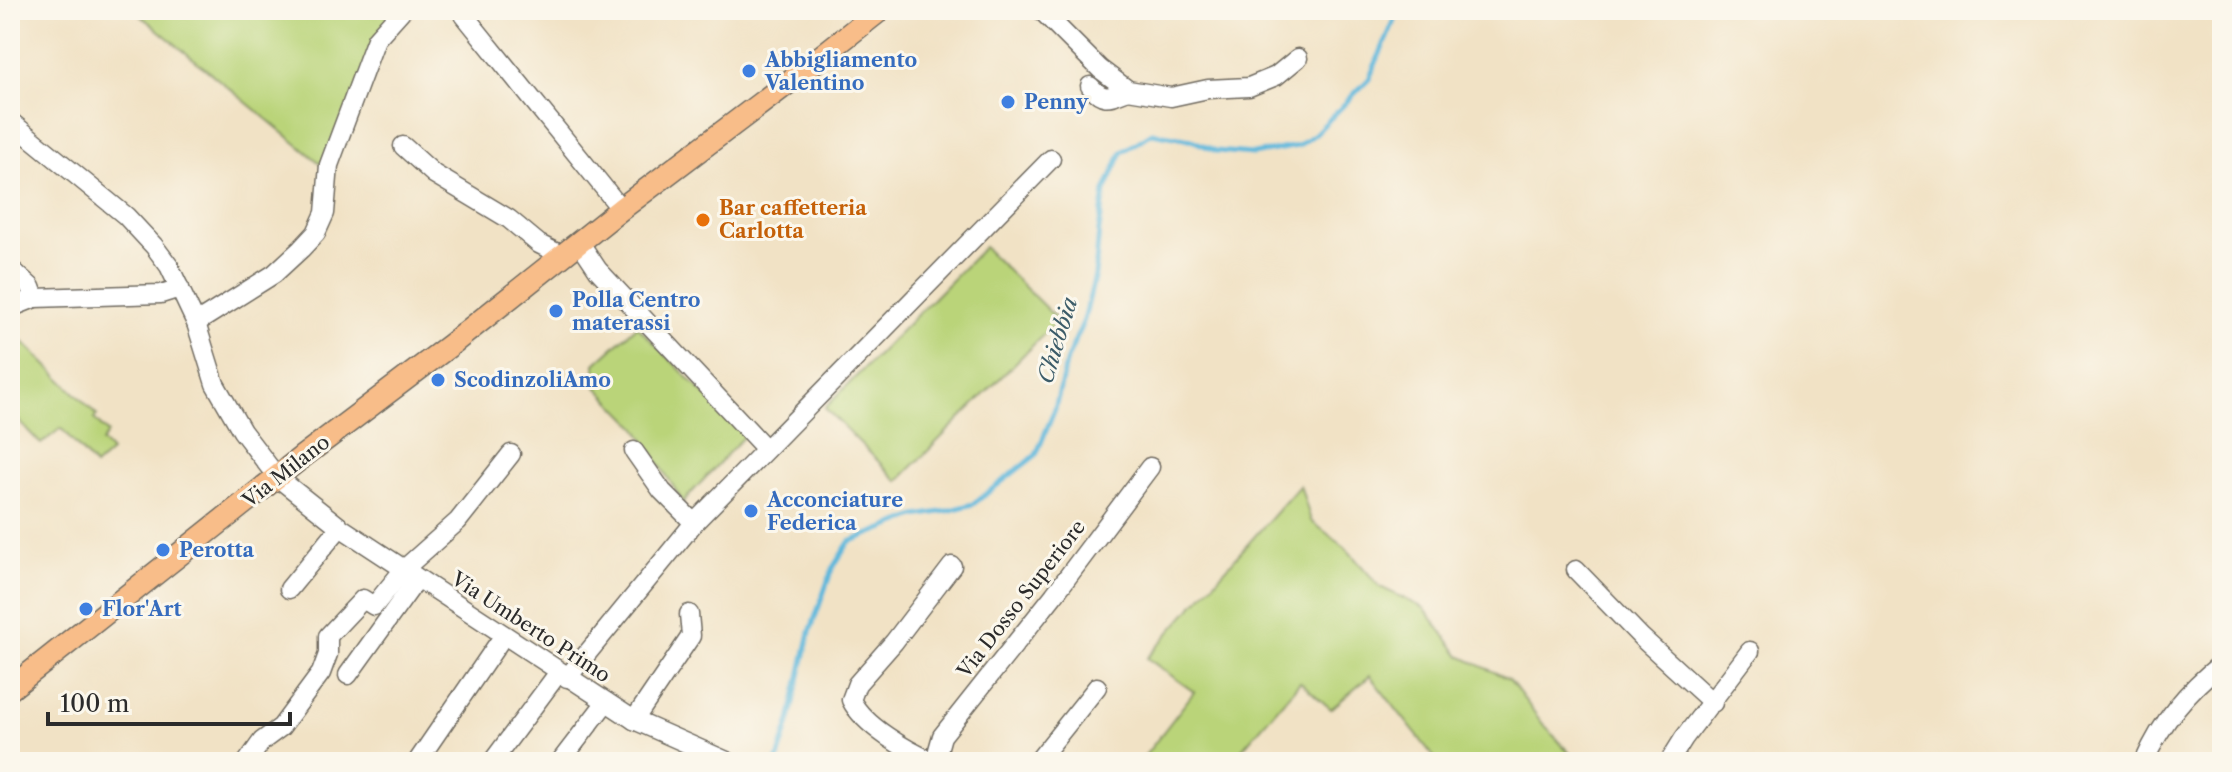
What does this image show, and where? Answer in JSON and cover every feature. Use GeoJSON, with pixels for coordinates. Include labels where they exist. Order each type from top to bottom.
{"type":"FeatureCollection","features":[{"type":"Feature","properties":{"kind":"main road","name":"Via Milano"},"geometry":{"type":"LineString","coordinates":[[10,689],[277,477],[880,10]]}},
{"type":"Feature","properties":{"kind":"street"},"geometry":{"type":"LineString","coordinates":[[196,323],[274,274],[316,233],[325,213],[329,165],[376,39],[402,10]]}},
{"type":"Feature","properties":{"kind":"street"},"geometry":{"type":"LineString","coordinates":[[1041,10],[1100,69],[1128,90],[1171,97],[1208,89],[1249,87],[1276,76],[1298,58]]}},
{"type":"Feature","properties":{"kind":"street"},"geometry":{"type":"LineString","coordinates":[[464,15],[621,209]]}},
{"type":"Feature","properties":{"kind":"street"},"geometry":{"type":"LineString","coordinates":[[1090,86],[1098,95],[1110,97],[1128,90]]}},
{"type":"Feature","properties":{"kind":"street","name":"Via Umberto Primo"},"geometry":{"type":"LineString","coordinates":[[10,121],[126,216],[161,256],[196,323],[215,384],[242,431],[277,477],[340,527],[634,720],[729,762]]}},
{"type":"Feature","properties":{"kind":"street"},"geometry":{"type":"LineString","coordinates":[[403,146],[434,174],[509,219],[539,244],[572,249],[598,270],[766,449]]}},
{"type":"Feature","properties":{"kind":"street"},"geometry":{"type":"LineString","coordinates":[[492,762],[694,523],[1051,159]]}},
{"type":"Feature","properties":{"kind":"street"},"geometry":{"type":"LineString","coordinates":[[10,268],[31,287],[35,298]]}},
{"type":"Feature","properties":{"kind":"street"},"geometry":{"type":"LineString","coordinates":[[10,308],[35,298],[161,294],[180,288]]}},
{"type":"Feature","properties":{"kind":"street"},"geometry":{"type":"LineString","coordinates":[[634,451],[662,491],[694,523]]}},
{"type":"Feature","properties":{"kind":"street"},"geometry":{"type":"LineString","coordinates":[[247,762],[262,741],[281,727],[321,673],[328,654],[328,636],[363,599],[374,606],[411,574],[511,454]]}},
{"type":"Feature","properties":{"kind":"street","name":"Via Dosso Superiore"},"geometry":{"type":"LineString","coordinates":[[952,566],[894,642],[857,684],[851,700],[856,710],[876,728],[913,753],[935,762],[942,736],[1150,467]]}},
{"type":"Feature","properties":{"kind":"street"},"geometry":{"type":"LineString","coordinates":[[289,589],[340,527]]}},
{"type":"Feature","properties":{"kind":"street"},"geometry":{"type":"LineString","coordinates":[[1576,570],[1642,638],[1713,703]]}},
{"type":"Feature","properties":{"kind":"street"},"geometry":{"type":"LineString","coordinates":[[348,675],[411,574]]}},
{"type":"Feature","properties":{"kind":"street"},"geometry":{"type":"LineString","coordinates":[[634,720],[691,636],[689,614]]}},
{"type":"Feature","properties":{"kind":"street"},"geometry":{"type":"LineString","coordinates":[[417,762],[504,635]]}},
{"type":"Feature","properties":{"kind":"street"},"geometry":{"type":"LineString","coordinates":[[1669,762],[1750,651]]}},
{"type":"Feature","properties":{"kind":"street"},"geometry":{"type":"LineString","coordinates":[[2144,762],[2155,737],[2174,709],[2197,683],[2222,663]]}},
{"type":"Feature","properties":{"kind":"street"},"geometry":{"type":"LineString","coordinates":[[1037,762],[1097,687]]}},
{"type":"Feature","properties":{"kind":"street"},"geometry":{"type":"LineString","coordinates":[[560,762],[606,702]]}},
{"type":"Feature","properties":{"kind":"green space"},"geometry":{"type":"Polygon","coordinates":[[[134,10],[397,10],[326,168],[134,10]]]}},
{"type":"Feature","properties":{"kind":"green space"},"geometry":{"type":"Polygon","coordinates":[[[984,247],[1058,320],[898,481],[825,408],[984,247]]]}},
{"type":"Feature","properties":{"kind":"green space"},"geometry":{"type":"Polygon","coordinates":[[[637,326],[745,435],[683,502],[637,428],[596,386],[595,364],[637,326]]]}},
{"type":"Feature","properties":{"kind":"green space"},"geometry":{"type":"Polygon","coordinates":[[[10,329],[97,415],[94,419],[108,433],[102,442],[111,452],[95,466],[61,428],[41,444],[10,412],[10,329]]]}},
{"type":"Feature","properties":{"kind":"green space"},"geometry":{"type":"Polygon","coordinates":[[[1300,485],[1311,521],[1345,547],[1380,587],[1424,608],[1460,656],[1509,679],[1543,724],[1578,762],[1438,762],[1370,676],[1331,709],[1300,682],[1231,762],[1140,762],[1194,692],[1147,658],[1300,485]]]}},
{"type":"Feature","properties":{"kind":"waterway","name":"Chiebbia"},"geometry":{"type":"LineString","coordinates":[[777,762],[810,632],[832,569],[849,542],[916,516],[973,504],[1036,455],[1055,409],[1067,359],[1084,320],[1095,275],[1105,191],[1122,152],[1152,133],[1192,140],[1216,151],[1253,154],[1298,146],[1315,134],[1369,79],[1399,10]]}},
{"type":"Feature","properties":{"kind":"place","name":"Abbigliamento Valentino"},"geometry":{"type":"Point","coordinates":[749,71]}},
{"type":"Feature","properties":{"kind":"place","name":"Penny"},"geometry":{"type":"Point","coordinates":[1008,102]}},
{"type":"Feature","properties":{"kind":"place","name":"Bar caffetteria Carlotta"},"geometry":{"type":"Point","coordinates":[703,220]}},
{"type":"Feature","properties":{"kind":"place","name":"Polla Centro materassi"},"geometry":{"type":"Point","coordinates":[556,311]}},
{"type":"Feature","properties":{"kind":"place","name":"ScodinzoliAmo"},"geometry":{"type":"Point","coordinates":[438,380]}},
{"type":"Feature","properties":{"kind":"place","name":"Acconciature Federica"},"geometry":{"type":"Point","coordinates":[751,511]}},
{"type":"Feature","properties":{"kind":"place","name":"Perotta"},"geometry":{"type":"Point","coordinates":[163,550]}},
{"type":"Feature","properties":{"kind":"place","name":"Flor'Art"},"geometry":{"type":"Point","coordinates":[86,609]}}]}
